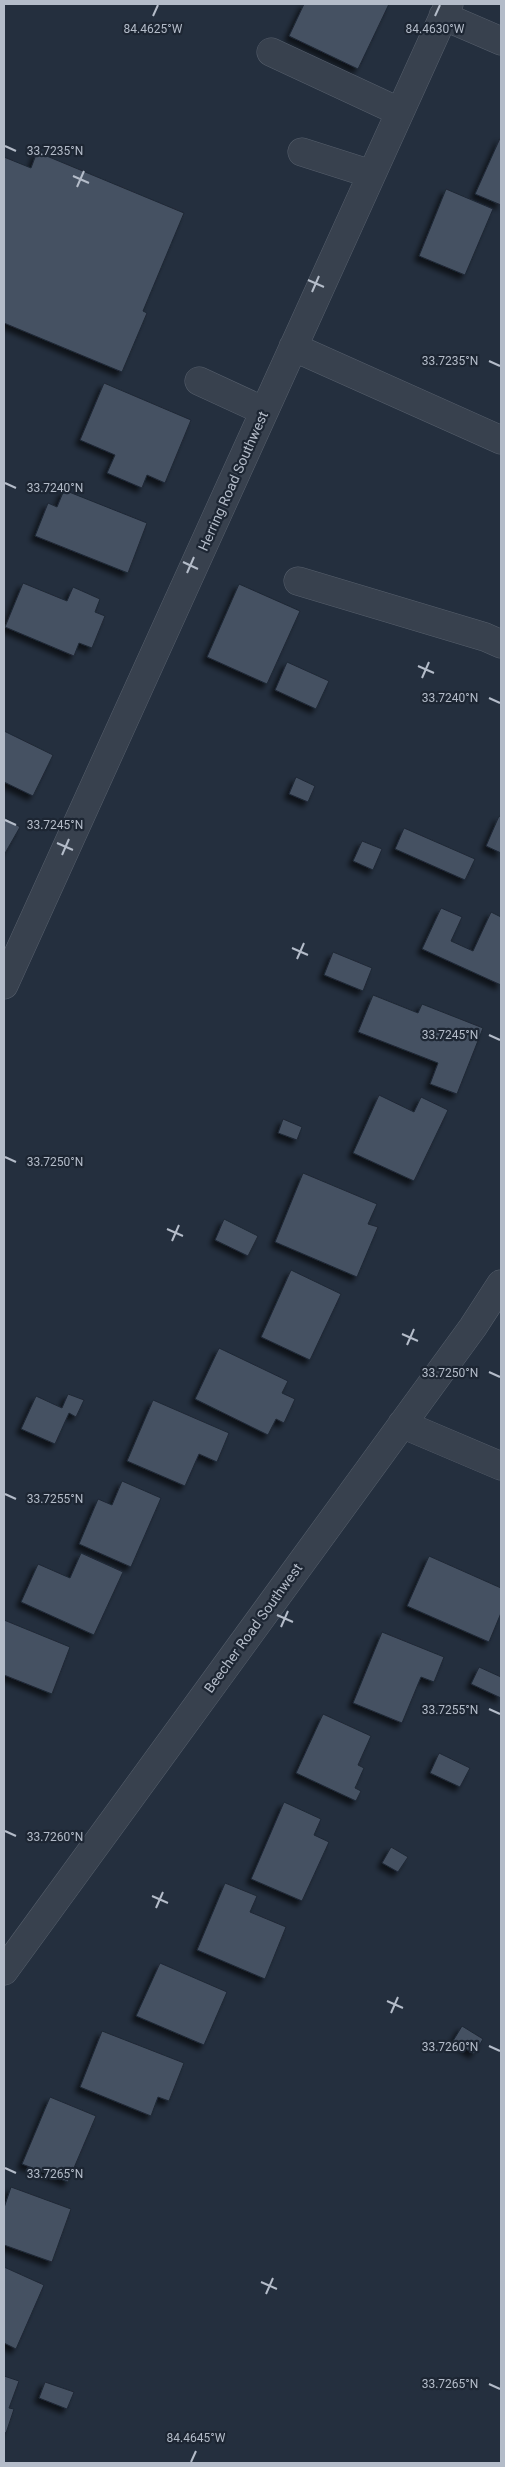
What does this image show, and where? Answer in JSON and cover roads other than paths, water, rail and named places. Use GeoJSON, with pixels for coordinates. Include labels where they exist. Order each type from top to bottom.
{"type":"FeatureCollection","features":[{"type":"Feature","properties":{"kind":"street"},"geometry":{"type":"LineString","coordinates":[[446,10],[501,41]]}},
{"type":"Feature","properties":{"kind":"street","name":"Herring Road Southwest"},"geometry":{"type":"LineString","coordinates":[[4,985],[446,10]]}},
{"type":"Feature","properties":{"kind":"street"},"geometry":{"type":"LineString","coordinates":[[272,52],[400,112]]}},
{"type":"Feature","properties":{"kind":"street"},"geometry":{"type":"LineString","coordinates":[[302,152],[371,174]]}},
{"type":"Feature","properties":{"kind":"street"},"geometry":{"type":"LineString","coordinates":[[293,347],[501,440]]}},
{"type":"Feature","properties":{"kind":"street"},"geometry":{"type":"LineString","coordinates":[[199,381],[264,411]]}},
{"type":"Feature","properties":{"kind":"street"},"geometry":{"type":"LineString","coordinates":[[298,581],[485,637],[501,644]]}},
{"type":"Feature","properties":{"kind":"street","name":"Beecher Road Southwest"},"geometry":{"type":"LineString","coordinates":[[4,1971],[473,1327],[501,1284]]}},
{"type":"Feature","properties":{"kind":"street"},"geometry":{"type":"LineString","coordinates":[[402,1424],[501,1466]]}}]}
